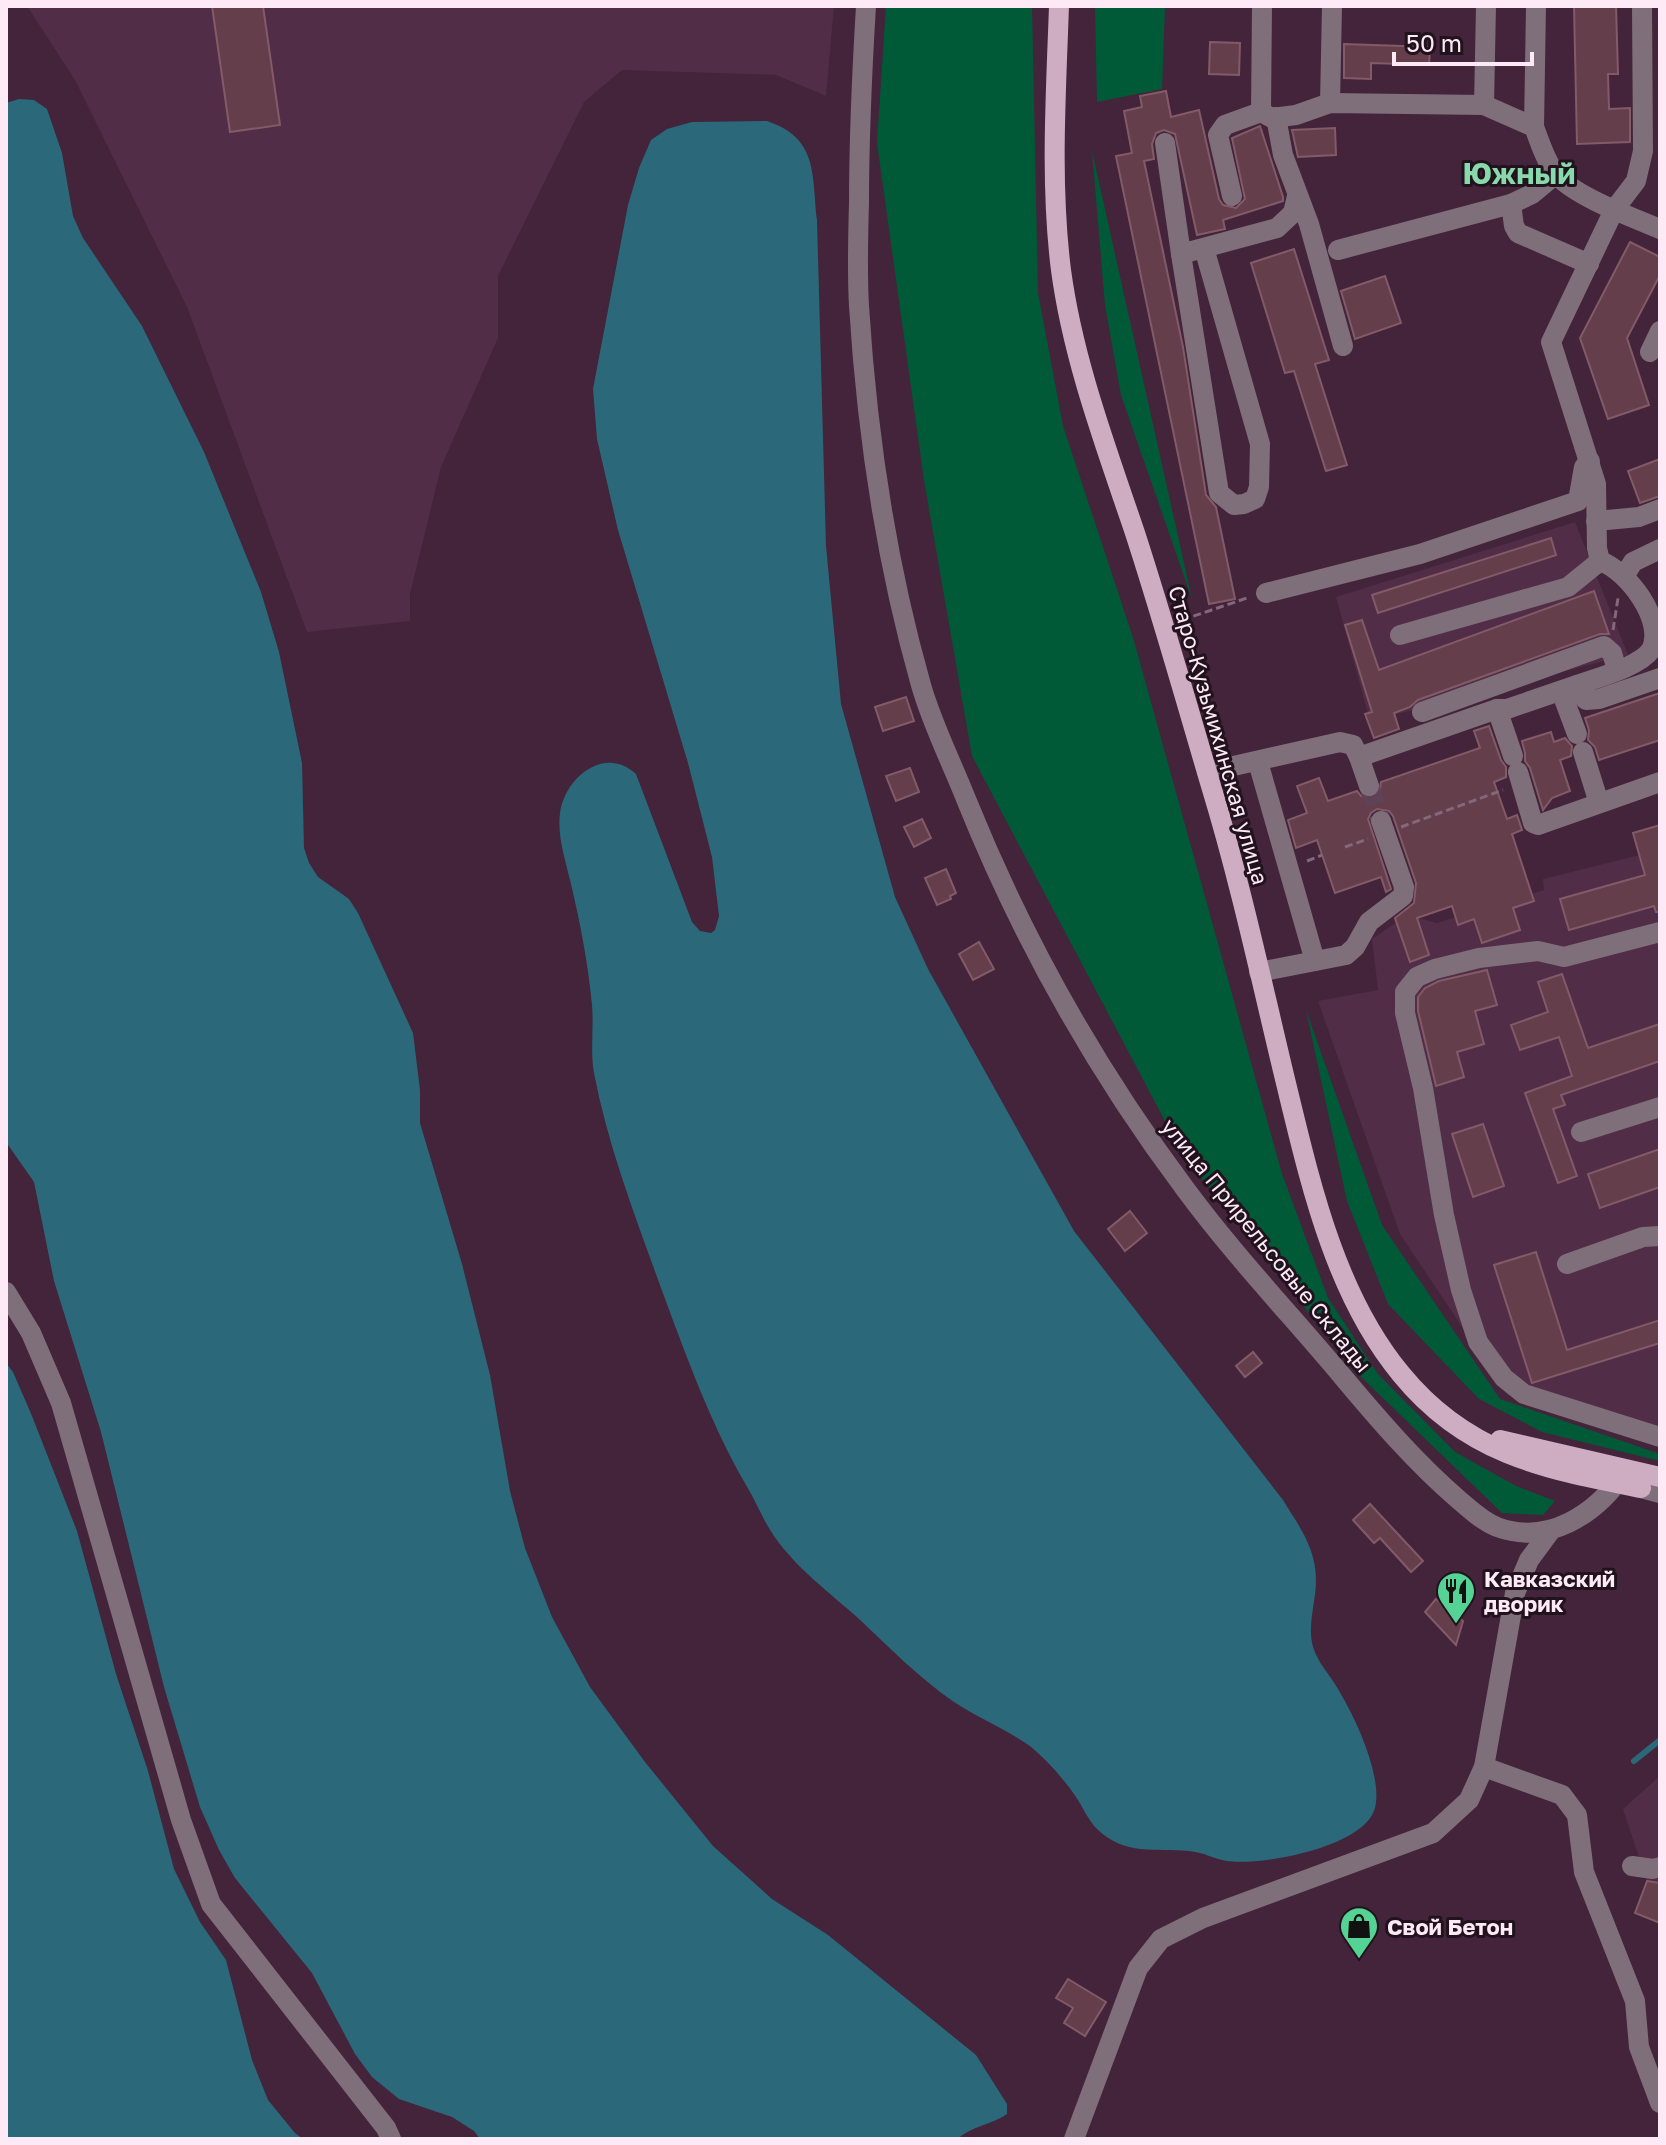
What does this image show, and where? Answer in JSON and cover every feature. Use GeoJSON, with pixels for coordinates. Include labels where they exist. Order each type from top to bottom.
{"type":"FeatureCollection","features":[{"type":"Feature","properties":{"kind":"main road","name":"Старо-Кузьмихинская улица"},"geometry":{"type":"LineString","coordinates":[[1059,6],[1058,234],[1075,343],[1111,465],[1164,624],[1207,772],[1311,1180],[1335,1252],[1355,1300],[1398,1371],[1438,1414],[1525,1462],[1622,1476],[1660,1477]]}},
{"type":"Feature","properties":{"kind":"main road","name":"Старо-Кузьмихинская улица"},"geometry":{"type":"LineString","coordinates":[[1622,1476],[1651,1490]]}},
{"type":"Feature","properties":{"kind":"street","name":"улица Прирельсовые Склады"},"geometry":{"type":"LineString","coordinates":[[866,6],[860,93],[859,304],[876,473],[893,578],[923,691],[1008,899],[1086,1042],[1139,1127],[1189,1195],[1383,1424],[1443,1486],[1481,1519],[1500,1528],[1521,1532],[1551,1530]]}},
{"type":"Feature","properties":{"kind":"street"},"geometry":{"type":"LineString","coordinates":[[1262,6],[1268,115],[1309,224],[1343,346]]}},
{"type":"Feature","properties":{"kind":"street"},"geometry":{"type":"LineString","coordinates":[[1330,103],[1332,6]]}},
{"type":"Feature","properties":{"kind":"street"},"geometry":{"type":"LineString","coordinates":[[1484,105],[1486,6]]}},
{"type":"Feature","properties":{"kind":"street"},"geometry":{"type":"LineString","coordinates":[[1536,6],[1534,127],[1556,174],[1567,184],[1614,210],[1660,229]]}},
{"type":"Feature","properties":{"kind":"street"},"geometry":{"type":"LineString","coordinates":[[1600,561],[1596,484],[1551,342],[1614,210],[1636,181],[1643,151],[1652,137],[1642,6]]}},
{"type":"Feature","properties":{"kind":"street"},"geometry":{"type":"LineString","coordinates":[[1232,196],[1218,135],[1225,125],[1268,115],[1296,115],[1330,103],[1484,105],[1534,127]]}},
{"type":"Feature","properties":{"kind":"street"},"geometry":{"type":"LineString","coordinates":[[1165,143],[1219,493],[1234,505],[1244,504],[1255,499],[1259,487],[1260,444],[1204,248]]}},
{"type":"Feature","properties":{"kind":"street"},"geometry":{"type":"LineString","coordinates":[[1338,250],[1511,204],[1532,194],[1556,174]]}},
{"type":"Feature","properties":{"kind":"street"},"geometry":{"type":"LineString","coordinates":[[1181,254],[1277,228],[1293,213],[1297,196]]}},
{"type":"Feature","properties":{"kind":"street"},"geometry":{"type":"LineString","coordinates":[[1511,204],[1518,233],[1589,264]]}},
{"type":"Feature","properties":{"kind":"street"},"geometry":{"type":"LineString","coordinates":[[1650,352],[1660,331]]}},
{"type":"Feature","properties":{"kind":"street"},"geometry":{"type":"LineString","coordinates":[[1266,593],[1420,554],[1578,501],[1584,467],[1590,461]]}},
{"type":"Feature","properties":{"kind":"street"},"geometry":{"type":"LineString","coordinates":[[1596,521],[1639,517],[1660,509]]}},
{"type":"Feature","properties":{"kind":"street"},"geometry":{"type":"LineString","coordinates":[[1625,575],[1633,562],[1660,549]]}},
{"type":"Feature","properties":{"kind":"street"},"geometry":{"type":"LineString","coordinates":[[1359,757],[1497,709],[1507,709],[1569,688],[1643,657],[1652,648],[1656,633],[1642,595],[1625,575],[1600,561]]}},
{"type":"Feature","properties":{"kind":"street"},"geometry":{"type":"LineString","coordinates":[[1400,635],[1568,587],[1600,561]]}},
{"type":"Feature","properties":{"kind":"street"},"geometry":{"type":"LineString","coordinates":[[1422,712],[1604,646],[1612,653],[1617,670]]}},
{"type":"Feature","properties":{"kind":"street"},"geometry":{"type":"LineString","coordinates":[[1569,688],[1586,700],[1599,699],[1660,678]]}},
{"type":"Feature","properties":{"kind":"street"},"geometry":{"type":"LineString","coordinates":[[1569,688],[1580,743],[1599,803]]}},
{"type":"Feature","properties":{"kind":"street"},"geometry":{"type":"LineString","coordinates":[[1497,709],[1533,823],[1538,825],[1660,782]]}},
{"type":"Feature","properties":{"kind":"street"},"geometry":{"type":"LineString","coordinates":[[1207,772],[1340,742],[1353,745],[1369,786]]}},
{"type":"Feature","properties":{"kind":"street"},"geometry":{"type":"LineString","coordinates":[[1258,762],[1315,961]]}},
{"type":"Feature","properties":{"kind":"street"},"geometry":{"type":"LineString","coordinates":[[1259,972],[1346,955],[1355,947],[1369,922],[1403,896],[1404,887],[1383,827]]}},
{"type":"Feature","properties":{"kind":"street"},"geometry":{"type":"LineString","coordinates":[[1660,932],[1564,957],[1538,951],[1479,958],[1417,977],[1405,992],[1405,1013],[1423,1088],[1444,1215],[1461,1290],[1478,1342],[1504,1378],[1524,1394],[1660,1437]]}},
{"type":"Feature","properties":{"kind":"street"},"geometry":{"type":"LineString","coordinates":[[1581,1132],[1660,1107]]}},
{"type":"Feature","properties":{"kind":"street"},"geometry":{"type":"LineString","coordinates":[[1567,1264],[1643,1237],[1660,1236]]}},
{"type":"Feature","properties":{"kind":"street"},"geometry":{"type":"LineString","coordinates":[[6,1292],[31,1333],[61,1403],[181,1820],[211,1904],[386,2128],[391,2139]]}},
{"type":"Feature","properties":{"kind":"street"},"geometry":{"type":"LineString","coordinates":[[1074,2139],[1138,1968],[1161,1939],[1203,1918],[1433,1833],[1469,1800],[1484,1767],[1515,1593],[1529,1560],[1551,1530],[1574,1522],[1593,1509],[1622,1476]]}},
{"type":"Feature","properties":{"kind":"street"},"geometry":{"type":"LineString","coordinates":[[1484,1767],[1562,1795],[1577,1815],[1584,1872],[1635,2001],[1639,2047],[1660,2103]]}},
{"type":"Feature","properties":{"kind":"street"},"geometry":{"type":"LineString","coordinates":[[1632,1866],[1660,1867]]}},
{"type":"Feature","properties":{"kind":"path"},"geometry":{"type":"LineString","coordinates":[[1604,646],[1612,640],[1618,597],[1625,575]]}},
{"type":"Feature","properties":{"kind":"path"},"geometry":{"type":"LineString","coordinates":[[1164,624],[1206,614],[1266,593]]}},
{"type":"Feature","properties":{"kind":"path"},"geometry":{"type":"LineString","coordinates":[[1383,827],[1505,789]]}},
{"type":"Feature","properties":{"kind":"path"},"geometry":{"type":"LineString","coordinates":[[1345,847],[1359,842]]}},
{"type":"Feature","properties":{"kind":"shaded area"},"geometry":{"type":"Polygon","coordinates":[[[27,6],[834,6],[826,96],[776,75],[622,70],[584,102],[498,276],[498,338],[441,467],[410,594],[410,621],[307,632],[187,307],[75,80],[27,6]]]}},
{"type":"Feature","properties":{"kind":"shaded area"},"geometry":{"type":"Polygon","coordinates":[[[1575,522],[1628,655],[1370,721],[1336,597],[1575,522]]]}},
{"type":"Feature","properties":{"kind":"shaded area"},"geometry":{"type":"Polygon","coordinates":[[[1660,850],[1660,1447],[1507,1394],[1400,1234],[1318,1001],[1378,990],[1372,939],[1407,915],[1437,923],[1544,890],[1543,879],[1660,850]]]}},
{"type":"Feature","properties":{"kind":"shaded area"},"geometry":{"type":"Polygon","coordinates":[[[1660,1776],[1660,1921],[1623,1809],[1660,1776]]]}},
{"type":"Feature","properties":{"kind":"green space"},"geometry":{"type":"Polygon","coordinates":[[[886,6],[1032,6],[1038,293],[1063,426],[1134,641],[1282,1174],[1328,1298],[1378,1374],[1455,1452],[1516,1486],[1555,1501],[1543,1515],[1502,1513],[1357,1373],[1183,1155],[972,756],[924,480],[877,143],[886,6]]]}},
{"type":"Feature","properties":{"kind":"green space"},"geometry":{"type":"Polygon","coordinates":[[[1095,6],[1165,6],[1162,89],[1097,102],[1095,6]]]}},
{"type":"Feature","properties":{"kind":"green space"},"geometry":{"type":"Polygon","coordinates":[[[1092,151],[1192,599],[1121,395],[1105,305],[1092,151]]]}},
{"type":"Feature","properties":{"kind":"green space"},"geometry":{"type":"Polygon","coordinates":[[[1306,1010],[1382,1225],[1500,1399],[1660,1454],[1660,1461],[1542,1432],[1479,1399],[1388,1304],[1347,1201],[1306,1010]]]}},
{"type":"Feature","properties":{"kind":"water"},"geometry":{"type":"Polygon","coordinates":[[[19,99],[34,100],[47,109],[62,153],[73,216],[83,238],[142,326],[204,452],[261,592],[279,652],[302,763],[304,848],[318,877],[349,899],[358,913],[413,1033],[420,1090],[420,1123],[462,1264],[490,1375],[510,1491],[525,1548],[552,1617],[590,1687],[713,1846],[772,1899],[828,1935],[976,2055],[1007,2104],[1007,2114],[957,2139],[480,2139],[474,2131],[452,2117],[399,2099],[372,2077],[355,2054],[312,1973],[235,1878],[219,1850],[200,1807],[164,1687],[101,1432],[54,1281],[34,1182],[6,1142],[6,103],[19,99]]]}},
{"type":"Feature","properties":{"kind":"water"},"geometry":{"type":"Polygon","coordinates":[[[767,121],[796,137],[804,148],[812,173],[817,220],[826,546],[841,704],[895,897],[928,969],[1074,1231],[1283,1500],[1310,1547],[1316,1580],[1311,1622],[1313,1647],[1359,1731],[1371,1764],[1376,1795],[1375,1808],[1367,1822],[1353,1833],[1310,1851],[1263,1860],[1227,1861],[1194,1852],[1129,1847],[1108,1838],[1094,1825],[1066,1783],[1036,1751],[941,1693],[803,1569],[770,1530],[710,1413],[661,1288],[615,1155],[594,1073],[588,974],[560,830],[563,800],[578,777],[600,764],[612,763],[636,774],[692,922],[700,931],[711,933],[719,916],[712,857],[688,763],[618,530],[597,439],[593,389],[628,205],[651,140],[667,129],[692,122],[767,121]]]}},
{"type":"Feature","properties":{"kind":"water"},"geometry":{"type":"Polygon","coordinates":[[[6,1363],[32,1416],[77,1531],[174,1869],[200,1922],[226,1960],[252,2060],[268,2100],[303,2139],[6,2139],[6,1363]]]}},
{"type":"Feature","properties":{"kind":"building"},"geometry":{"type":"Polygon","coordinates":[[[212,6],[263,6],[280,125],[230,132],[212,6]]]}},
{"type":"Feature","properties":{"kind":"building"},"geometry":{"type":"Polygon","coordinates":[[[1574,6],[1616,6],[1618,74],[1608,74],[1609,109],[1630,108],[1630,142],[1577,144],[1574,6]]]}},
{"type":"Feature","properties":{"kind":"building"},"geometry":{"type":"Polygon","coordinates":[[[1210,42],[1240,43],[1239,75],[1209,74],[1210,42]]]}},
{"type":"Feature","properties":{"kind":"building"},"geometry":{"type":"Polygon","coordinates":[[[1344,44],[1430,47],[1429,65],[1371,63],[1371,79],[1344,78],[1344,44]]]}},
{"type":"Feature","properties":{"kind":"building"},"geometry":{"type":"Polygon","coordinates":[[[1166,91],[1171,117],[1199,110],[1219,199],[1223,205],[1236,208],[1245,199],[1232,138],[1260,126],[1283,197],[1283,201],[1223,220],[1225,229],[1197,235],[1175,134],[1164,130],[1156,133],[1152,144],[1154,159],[1144,161],[1183,347],[1206,495],[1216,507],[1235,599],[1209,604],[1116,156],[1132,153],[1124,111],[1142,107],[1140,96],[1166,91]]]}},
{"type":"Feature","properties":{"kind":"building"},"geometry":{"type":"Polygon","coordinates":[[[1335,128],[1336,155],[1298,157],[1292,130],[1335,128]]]}},
{"type":"Feature","properties":{"kind":"building"},"geometry":{"type":"Polygon","coordinates":[[[1630,242],[1660,257],[1660,275],[1627,338],[1649,405],[1608,419],[1580,338],[1630,242]]]}},
{"type":"Feature","properties":{"kind":"building"},"geometry":{"type":"Polygon","coordinates":[[[1294,249],[1329,360],[1315,364],[1347,465],[1326,471],[1294,371],[1285,373],[1251,263],[1294,249]]]}},
{"type":"Feature","properties":{"kind":"building"},"geometry":{"type":"Polygon","coordinates":[[[1385,276],[1401,323],[1355,339],[1341,291],[1385,276]]]}},
{"type":"Feature","properties":{"kind":"building"},"geometry":{"type":"Polygon","coordinates":[[[1660,459],[1660,496],[1640,503],[1628,471],[1660,459]]]}},
{"type":"Feature","properties":{"kind":"building"},"geometry":{"type":"Polygon","coordinates":[[[1551,538],[1556,555],[1378,613],[1372,595],[1551,538]]]}},
{"type":"Feature","properties":{"kind":"building"},"geometry":{"type":"Polygon","coordinates":[[[1594,591],[1609,634],[1600,634],[1418,700],[1394,713],[1399,729],[1374,738],[1365,714],[1372,712],[1345,625],[1362,620],[1379,670],[1594,591]]]}},
{"type":"Feature","properties":{"kind":"building"},"geometry":{"type":"Polygon","coordinates":[[[1660,693],[1660,740],[1599,760],[1595,747],[1588,740],[1585,718],[1660,693]]]}},
{"type":"Feature","properties":{"kind":"building"},"geometry":{"type":"Polygon","coordinates":[[[906,697],[914,721],[883,731],[875,707],[906,697]]]}},
{"type":"Feature","properties":{"kind":"building"},"geometry":{"type":"Polygon","coordinates":[[[1489,726],[1506,767],[1506,777],[1494,782],[1507,819],[1517,815],[1522,830],[1512,834],[1534,901],[1513,908],[1520,930],[1482,943],[1474,919],[1458,925],[1452,906],[1417,918],[1429,955],[1410,962],[1395,918],[1414,903],[1416,883],[1393,816],[1389,811],[1377,809],[1368,819],[1391,889],[1386,892],[1381,877],[1335,893],[1317,840],[1296,848],[1288,820],[1307,813],[1297,786],[1319,778],[1328,801],[1357,791],[1361,796],[1372,798],[1379,794],[1381,782],[1480,748],[1474,731],[1489,726]]]}},
{"type":"Feature","properties":{"kind":"building"},"geometry":{"type":"Polygon","coordinates":[[[1551,732],[1554,742],[1565,738],[1572,746],[1571,756],[1560,760],[1570,791],[1552,798],[1543,810],[1525,761],[1522,741],[1551,732]]]}},
{"type":"Feature","properties":{"kind":"building"},"geometry":{"type":"Polygon","coordinates":[[[910,768],[919,792],[896,801],[886,776],[910,768]]]}},
{"type":"Feature","properties":{"kind":"building"},"geometry":{"type":"Polygon","coordinates":[[[922,819],[931,838],[914,847],[904,827],[922,819]]]}},
{"type":"Feature","properties":{"kind":"building"},"geometry":{"type":"Polygon","coordinates":[[[1660,825],[1660,912],[1656,912],[1654,906],[1569,930],[1560,899],[1645,875],[1633,833],[1660,825]]]}},
{"type":"Feature","properties":{"kind":"building"},"geometry":{"type":"Polygon","coordinates":[[[946,869],[956,893],[950,896],[951,899],[937,905],[925,878],[946,869]]]}},
{"type":"Feature","properties":{"kind":"building"},"geometry":{"type":"Polygon","coordinates":[[[979,942],[994,969],[973,980],[959,954],[979,942]]]}},
{"type":"Feature","properties":{"kind":"building"},"geometry":{"type":"Polygon","coordinates":[[[1487,970],[1497,1005],[1475,1011],[1484,1044],[1457,1052],[1464,1077],[1436,1086],[1418,1011],[1418,997],[1425,988],[1439,981],[1487,970]]]}},
{"type":"Feature","properties":{"kind":"building"},"geometry":{"type":"Polygon","coordinates":[[[1562,974],[1588,1048],[1660,1024],[1660,1061],[1561,1095],[1565,1105],[1553,1109],[1577,1176],[1558,1183],[1525,1093],[1572,1076],[1559,1037],[1520,1050],[1511,1025],[1548,1012],[1538,982],[1562,974]]]}},
{"type":"Feature","properties":{"kind":"building"},"geometry":{"type":"Polygon","coordinates":[[[1483,1124],[1504,1186],[1473,1197],[1452,1134],[1483,1124]]]}},
{"type":"Feature","properties":{"kind":"building"},"geometry":{"type":"Polygon","coordinates":[[[1660,1149],[1660,1187],[1600,1208],[1588,1174],[1660,1149]]]}},
{"type":"Feature","properties":{"kind":"building"},"geometry":{"type":"Polygon","coordinates":[[[1130,1211],[1147,1233],[1125,1251],[1108,1229],[1130,1211]]]}},
{"type":"Feature","properties":{"kind":"building"},"geometry":{"type":"Polygon","coordinates":[[[1536,1252],[1567,1350],[1660,1320],[1660,1343],[1532,1383],[1494,1265],[1536,1252]]]}},
{"type":"Feature","properties":{"kind":"building"},"geometry":{"type":"Polygon","coordinates":[[[1253,1352],[1262,1363],[1245,1377],[1236,1366],[1253,1352]]]}},
{"type":"Feature","properties":{"kind":"building"},"geometry":{"type":"Polygon","coordinates":[[[1370,1504],[1423,1561],[1411,1572],[1380,1538],[1374,1543],[1353,1520],[1370,1504]]]}},
{"type":"Feature","properties":{"kind":"building"},"geometry":{"type":"Polygon","coordinates":[[[1436,1599],[1463,1621],[1456,1645],[1425,1612],[1436,1599]]]}},
{"type":"Feature","properties":{"kind":"building"},"geometry":{"type":"Polygon","coordinates":[[[1647,1881],[1660,1883],[1660,1923],[1635,1913],[1647,1881]]]}},
{"type":"Feature","properties":{"kind":"building"},"geometry":{"type":"Polygon","coordinates":[[[1068,1979],[1106,2002],[1085,2036],[1064,2023],[1073,2008],[1056,1998],[1068,1979]]]}},
{"type":"Feature","properties":{"kind":"waterway"},"geometry":{"type":"LineString","coordinates":[[1634,1761],[1660,1740]]}},
{"type":"Feature","properties":{"kind":"tunnel"},"geometry":{"type":"LineString","coordinates":[[1369,786],[1381,821]]}},
{"type":"Feature","properties":{"kind":"place","name":"Кавказский дворик"},"geometry":{"type":"Point","coordinates":[1456,1625]}},
{"type":"Feature","properties":{"kind":"place","name":"Свой Бетон"},"geometry":{"type":"Point","coordinates":[1359,1960]}},
{"type":"Feature","properties":{"kind":"district","name":"Южный"},"geometry":{"type":"Point","coordinates":[1519,173]}}]}
